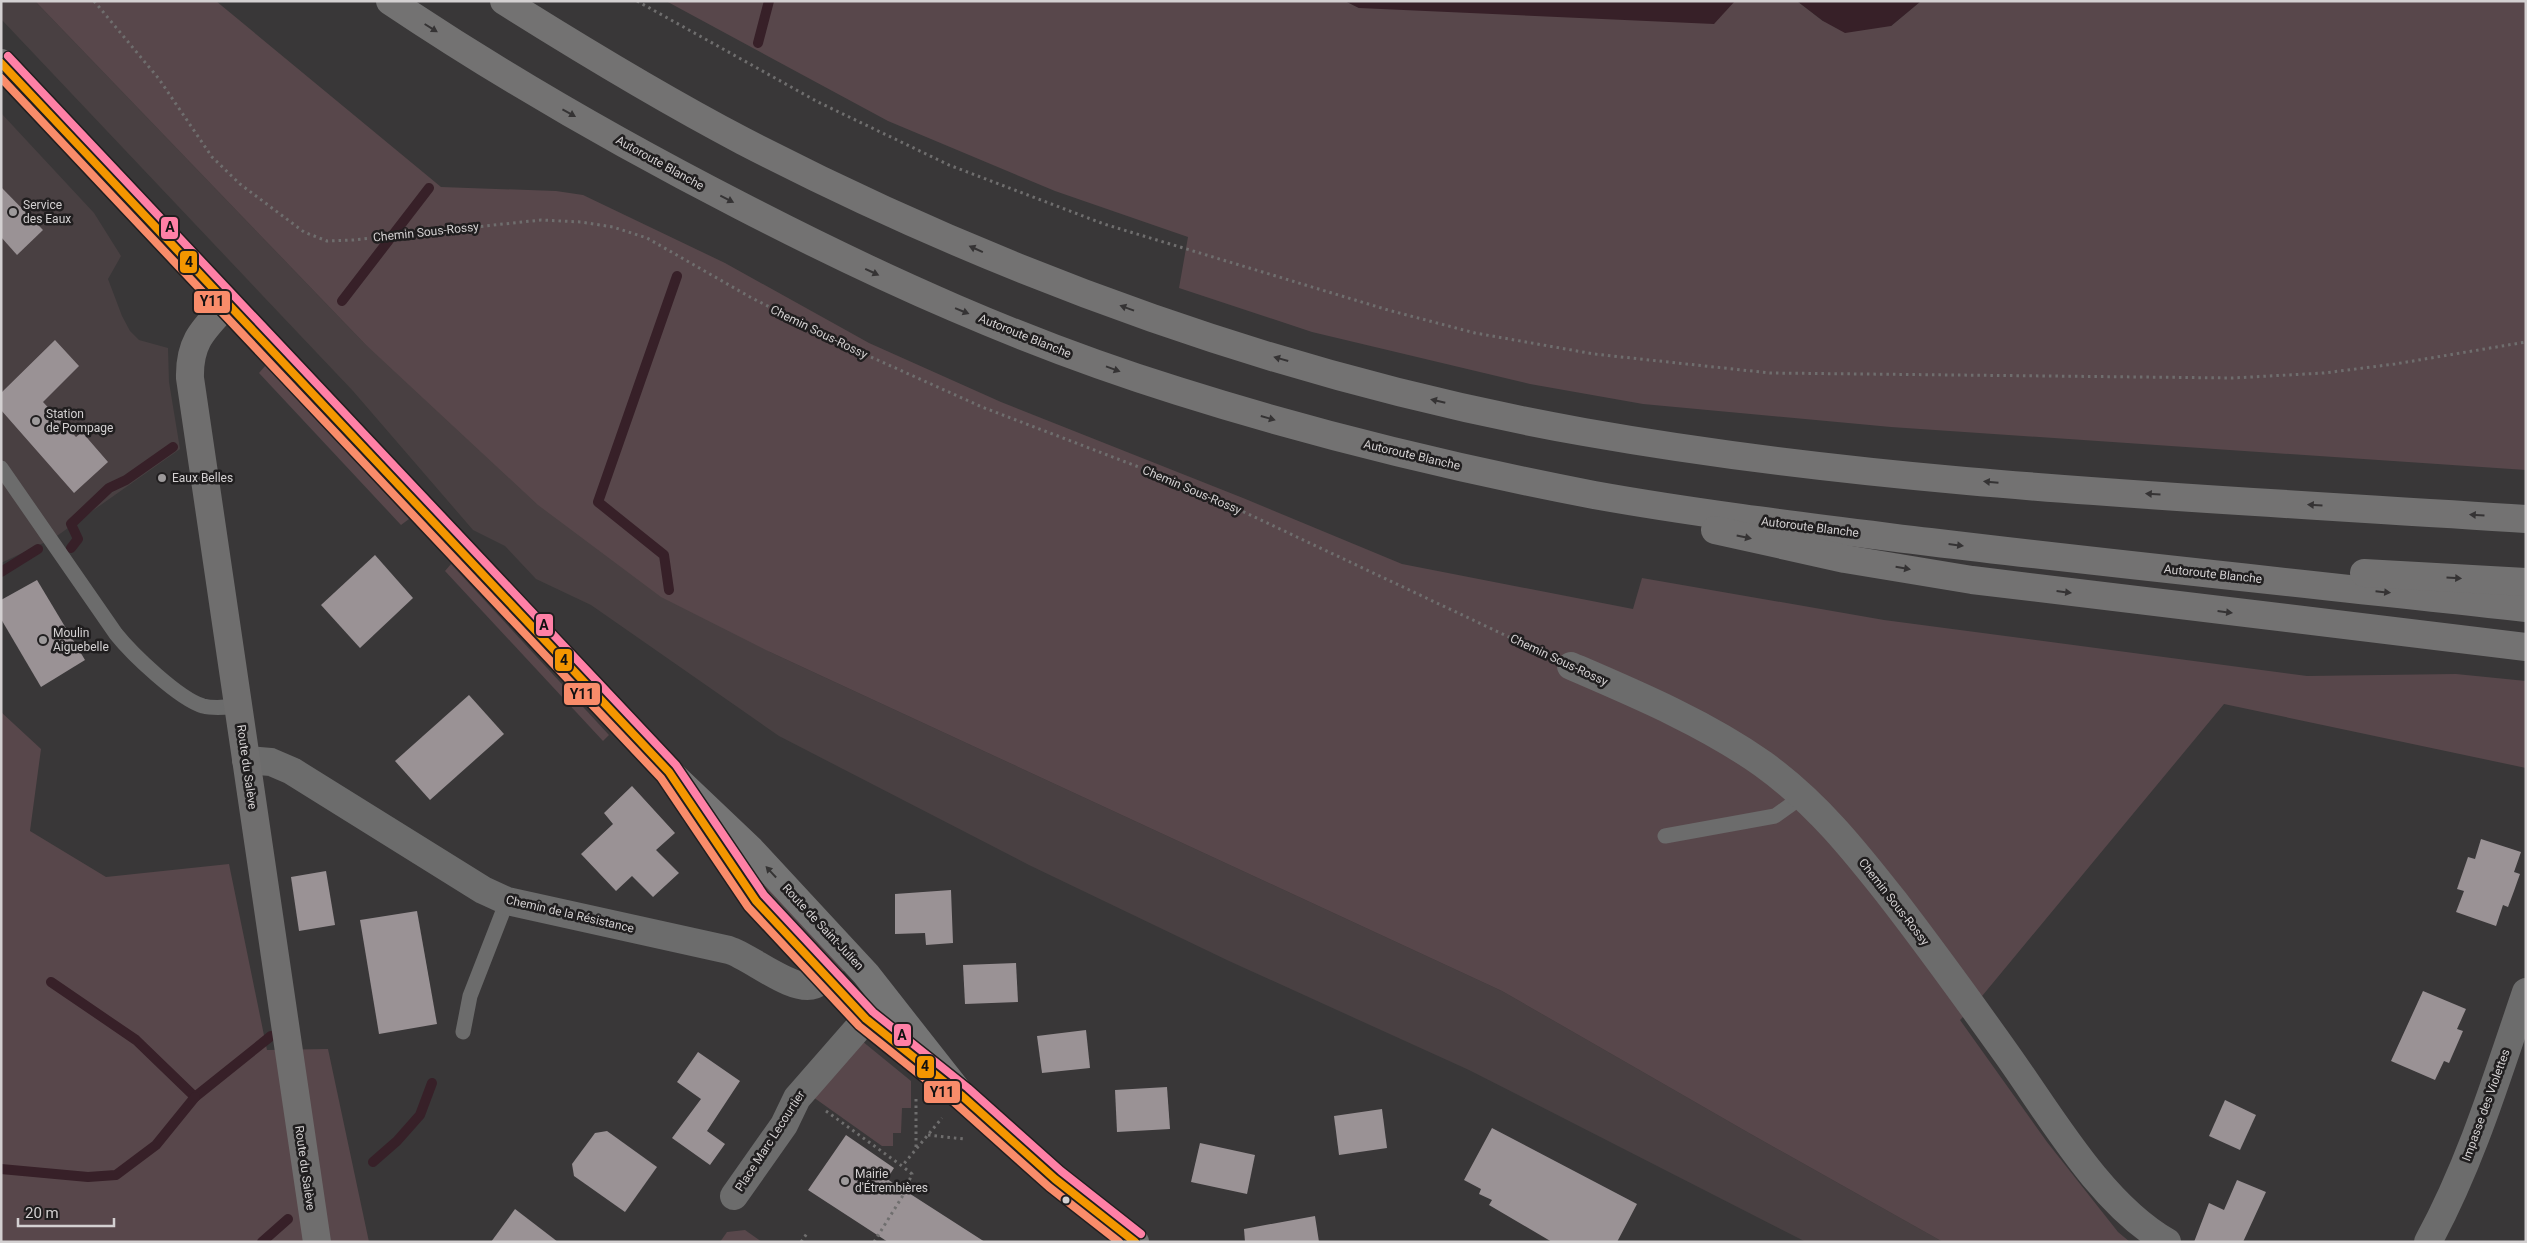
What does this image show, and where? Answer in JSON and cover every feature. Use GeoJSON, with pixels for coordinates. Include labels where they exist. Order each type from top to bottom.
{"type":"FeatureCollection","features":[{"type":"Feature","properties":{"kind":"highway","name":"Autoroute Blanche"},"geometry":{"type":"LineString","coordinates":[[390,1],[555,105],[689,180],[833,254],[917,292],[1042,343],[1176,390],[1333,436],[1492,474],[1675,508],[2021,553],[2526,608]]}},
{"type":"Feature","properties":{"kind":"highway"},"geometry":{"type":"LineString","coordinates":[[504,1],[589,54],[741,140],[874,204],[1024,270],[1129,310],[1253,351],[1372,385],[1580,432],[1857,470],[2005,483],[2526,519]]}},
{"type":"Feature","properties":{"kind":"highway"},"geometry":{"type":"LineString","coordinates":[[1492,474],[1732,535],[1884,565],[2002,584],[2526,647]]}},
{"type":"Feature","properties":{"kind":"highway"},"geometry":{"type":"LineString","coordinates":[[2021,553],[2526,582]]}},
{"type":"Feature","properties":{"kind":"main road","name":"Route de Saint-Julien"},"geometry":{"type":"LineString","coordinates":[[1,63],[669,772],[761,861],[866,974],[885,998],[953,1105]]}},
{"type":"Feature","properties":{"kind":"main road","name":"Route de Saint-Julien"},"geometry":{"type":"LineString","coordinates":[[669,772],[731,867],[756,901],[866,1019],[953,1105],[1055,1179],[1135,1242]]}},
{"type":"Feature","properties":{"kind":"main road"},"geometry":{"type":"LineString","coordinates":[[866,1019],[885,998]]}},
{"type":"Feature","properties":{"kind":"street","name":"Route du Salève"},"geometry":{"type":"LineString","coordinates":[[227,304],[199,336],[191,358],[190,378],[316,1242]]}},
{"type":"Feature","properties":{"kind":"street","name":"Chemin Sous-Rossy"},"geometry":{"type":"LineString","coordinates":[[1571,666],[1664,708],[1724,739],[1764,764],[1803,796],[1836,828],[1941,962],[2098,1182],[2132,1218],[2167,1242]]}},
{"type":"Feature","properties":{"kind":"street","name":"Chemin de la Résistance"},"geometry":{"type":"LineString","coordinates":[[246,760],[271,762],[292,771],[483,890],[506,901],[729,950],[746,956],[797,985],[814,985],[827,976]]}},
{"type":"Feature","properties":{"kind":"street","name":"Impasse des Violettes"},"geometry":{"type":"LineString","coordinates":[[2428,1242],[2443,1214],[2476,1140],[2526,992]]}},
{"type":"Feature","properties":{"kind":"street","name":"Place Marc Lecourtier"},"geometry":{"type":"LineString","coordinates":[[734,1196],[784,1124],[801,1093],[866,1019]]}},
{"type":"Feature","properties":{"kind":"lane"},"geometry":{"type":"LineString","coordinates":[[1,468],[111,627],[132,653],[195,702],[213,707],[239,706]]}},
{"type":"Feature","properties":{"kind":"lane"},"geometry":{"type":"LineString","coordinates":[[1665,836],[1775,816],[1803,796]]}},
{"type":"Feature","properties":{"kind":"lane"},"geometry":{"type":"LineString","coordinates":[[463,1032],[470,996],[506,901]]}},
{"type":"Feature","properties":{"kind":"path","name":"Chemin Sous-Rossy"},"geometry":{"type":"LineString","coordinates":[[94,1],[160,79],[212,157],[240,184],[304,232],[327,241],[353,240],[541,220],[581,222],[605,226],[647,238],[750,297],[842,344],[982,406],[1191,487],[1571,666]]}},
{"type":"Feature","properties":{"kind":"path"},"geometry":{"type":"LineString","coordinates":[[637,1],[818,102],[949,165],[1104,224],[1388,310],[1475,333],[1512,340],[1594,354],[1770,373],[2233,378],[2324,373],[2395,364],[2526,342]]}},
{"type":"Feature","properties":{"kind":"path"},"geometry":{"type":"LineString","coordinates":[[801,1093],[912,1174],[902,1197],[874,1242]]}},
{"type":"Feature","properties":{"kind":"path"},"geometry":{"type":"LineString","coordinates":[[916,1095],[916,1149]]}},
{"type":"Feature","properties":{"kind":"path"},"geometry":{"type":"LineString","coordinates":[[902,1166],[953,1105]]}},
{"type":"Feature","properties":{"kind":"path"},"geometry":{"type":"LineString","coordinates":[[927,1135],[969,1140]]}},
{"type":"Feature","properties":{"kind":"path"},"geometry":{"type":"LineString","coordinates":[[801,1242],[808,1232]]}},
{"type":"Feature","properties":{"kind":"shaded area"},"geometry":{"type":"Polygon","coordinates":[[[1,1],[35,1],[365,344],[770,652],[1502,991],[1943,1242],[1806,1242],[1469,1070],[1229,961],[1029,865],[779,736],[591,605],[536,579],[505,546],[473,530],[353,391],[1,19],[1,1]]]}},
{"type":"Feature","properties":{"kind":"shaded area"},"geometry":{"type":"Polygon","coordinates":[[[35,1],[216,1],[441,187],[556,191],[583,195],[725,263],[869,343],[1001,402],[1243,498],[1402,564],[1633,609],[1642,578],[1884,620],[2307,676],[2456,674],[2526,681],[2526,768],[2224,704],[1973,1007],[1960,1020],[2047,1142],[2118,1232],[2130,1242],[1943,1242],[1502,991],[770,652],[661,597],[538,505],[365,344],[35,1]]]}},
{"type":"Feature","properties":{"kind":"shaded area"},"geometry":{"type":"Polygon","coordinates":[[[666,1],[1345,1],[1359,8],[1797,1],[1823,21],[1891,26],[1921,1],[2526,1],[2526,470],[1891,427],[1643,404],[1530,384],[1312,332],[1179,288],[1188,237],[1055,191],[888,121],[666,1]]]}},
{"type":"Feature","properties":{"kind":"shaded area"},"geometry":{"type":"Polygon","coordinates":[[[1345,1],[1735,1],[1714,24],[1359,8],[1345,1]]]}},
{"type":"Feature","properties":{"kind":"shaded area"},"geometry":{"type":"Polygon","coordinates":[[[1797,1],[1921,1],[1891,26],[1845,33],[1823,21],[1797,1]]]}},
{"type":"Feature","properties":{"kind":"shaded area"},"geometry":{"type":"Polygon","coordinates":[[[1,113],[94,213],[121,256],[108,279],[122,316],[130,331],[139,340],[168,348],[169,382],[180,449],[54,538],[1,563],[1,113]]]}},
{"type":"Feature","properties":{"kind":"shaded area"},"geometry":{"type":"Polygon","coordinates":[[[266,365],[409,519],[401,525],[259,373],[266,365]]]}},
{"type":"Feature","properties":{"kind":"shaded area"},"geometry":{"type":"Polygon","coordinates":[[[451,564],[609,735],[603,741],[445,571],[451,564]]]}},
{"type":"Feature","properties":{"kind":"shaded area"},"geometry":{"type":"Polygon","coordinates":[[[1,712],[41,749],[30,831],[106,877],[229,864],[267,1050],[328,1049],[369,1242],[1,1242],[1,712]]]}},
{"type":"Feature","properties":{"kind":"shaded area"},"geometry":{"type":"Polygon","coordinates":[[[768,881],[847,968],[838,976],[759,890],[768,881]]]}},
{"type":"Feature","properties":{"kind":"shaded area"},"geometry":{"type":"Polygon","coordinates":[[[862,1041],[911,1081],[911,1108],[902,1108],[901,1133],[893,1133],[893,1146],[882,1146],[813,1097],[862,1041]]]}},
{"type":"Feature","properties":{"kind":"shaded area"},"geometry":{"type":"Polygon","coordinates":[[[745,1230],[762,1242],[720,1242],[727,1232],[745,1230]]]}},
{"type":"Feature","properties":{"kind":"building","name":"Service des Eaux"},"geometry":{"type":"Polygon","coordinates":[[[1,187],[43,230],[17,255],[1,237],[1,187]]]}},
{"type":"Feature","properties":{"kind":"building","name":"Station de Pompage"},"geometry":{"type":"Polygon","coordinates":[[[55,340],[79,366],[43,402],[76,437],[82,432],[108,462],[74,493],[1,410],[1,393],[55,340]]]}},
{"type":"Feature","properties":{"kind":"building"},"geometry":{"type":"Polygon","coordinates":[[[375,555],[413,598],[360,648],[321,605],[375,555]]]}},
{"type":"Feature","properties":{"kind":"building","name":"Moulin Aiguebelle"},"geometry":{"type":"Polygon","coordinates":[[[37,580],[85,660],[41,687],[1,619],[1,600],[37,580]]]}},
{"type":"Feature","properties":{"kind":"building"},"geometry":{"type":"Polygon","coordinates":[[[469,695],[504,734],[430,800],[395,761],[469,695]]]}},
{"type":"Feature","properties":{"kind":"building"},"geometry":{"type":"Polygon","coordinates":[[[632,786],[675,833],[656,850],[679,873],[653,897],[632,876],[616,891],[581,854],[613,824],[604,813],[632,786]]]}},
{"type":"Feature","properties":{"kind":"building"},"geometry":{"type":"Polygon","coordinates":[[[2481,839],[2521,852],[2514,872],[2520,874],[2508,907],[2503,905],[2496,926],[2456,912],[2464,891],[2457,889],[2468,857],[2475,859],[2481,839]]]}},
{"type":"Feature","properties":{"kind":"building"},"geometry":{"type":"Polygon","coordinates":[[[326,871],[335,925],[299,931],[291,877],[326,871]]]}},
{"type":"Feature","properties":{"kind":"building"},"geometry":{"type":"Polygon","coordinates":[[[951,890],[953,943],[926,945],[925,933],[895,934],[895,894],[951,890]]]}},
{"type":"Feature","properties":{"kind":"building"},"geometry":{"type":"Polygon","coordinates":[[[417,911],[437,1024],[379,1034],[360,920],[417,911]]]}},
{"type":"Feature","properties":{"kind":"building"},"geometry":{"type":"Polygon","coordinates":[[[1016,963],[1018,1002],[965,1004],[963,965],[1016,963]]]}},
{"type":"Feature","properties":{"kind":"building"},"geometry":{"type":"Polygon","coordinates":[[[2423,991],[2466,1009],[2457,1029],[2463,1031],[2449,1063],[2444,1061],[2435,1080],[2391,1061],[2423,991]]]}},
{"type":"Feature","properties":{"kind":"building"},"geometry":{"type":"Polygon","coordinates":[[[1086,1030],[1090,1068],[1042,1073],[1037,1036],[1086,1030]]]}},
{"type":"Feature","properties":{"kind":"building"},"geometry":{"type":"Polygon","coordinates":[[[698,1052],[740,1081],[707,1131],[725,1144],[710,1165],[672,1138],[701,1099],[677,1082],[698,1052]]]}},
{"type":"Feature","properties":{"kind":"building"},"geometry":{"type":"Polygon","coordinates":[[[1167,1087],[1170,1129],[1117,1132],[1115,1090],[1167,1087]]]}},
{"type":"Feature","properties":{"kind":"building"},"geometry":{"type":"Polygon","coordinates":[[[2225,1100],[2256,1115],[2240,1150],[2209,1136],[2225,1100]]]}},
{"type":"Feature","properties":{"kind":"building"},"geometry":{"type":"Polygon","coordinates":[[[1382,1109],[1387,1148],[1339,1155],[1334,1116],[1382,1109]]]}},
{"type":"Feature","properties":{"kind":"building"},"geometry":{"type":"Polygon","coordinates":[[[1492,1128],[1637,1204],[1617,1242],[1552,1242],[1489,1205],[1492,1200],[1479,1194],[1481,1189],[1464,1180],[1492,1128]]]}},
{"type":"Feature","properties":{"kind":"building"},"geometry":{"type":"Polygon","coordinates":[[[607,1131],[657,1167],[625,1212],[574,1176],[572,1164],[595,1133],[607,1131]]]}},
{"type":"Feature","properties":{"kind":"building"},"geometry":{"type":"Polygon","coordinates":[[[846,1135],[894,1168],[887,1179],[985,1242],[888,1242],[808,1190],[846,1135]]]}},
{"type":"Feature","properties":{"kind":"building"},"geometry":{"type":"Polygon","coordinates":[[[1200,1143],[1255,1155],[1247,1194],[1191,1182],[1200,1143]]]}},
{"type":"Feature","properties":{"kind":"building"},"geometry":{"type":"Polygon","coordinates":[[[2237,1180],[2266,1192],[2243,1242],[2194,1242],[2209,1203],[2224,1210],[2237,1180]]]}},
{"type":"Feature","properties":{"kind":"building"},"geometry":{"type":"Polygon","coordinates":[[[515,1209],[558,1242],[491,1242],[515,1209]]]}},
{"type":"Feature","properties":{"kind":"building"},"geometry":{"type":"Polygon","coordinates":[[[1315,1216],[1319,1242],[1245,1242],[1244,1229],[1315,1216]]]}},
{"type":"Feature","properties":{"kind":"waterway"},"geometry":{"type":"LineString","coordinates":[[758,43],[769,1]]}},
{"type":"Feature","properties":{"kind":"waterway"},"geometry":{"type":"LineString","coordinates":[[342,301],[429,188]]}},
{"type":"Feature","properties":{"kind":"waterway"},"geometry":{"type":"LineString","coordinates":[[669,590],[664,555],[598,502],[677,276]]}},
{"type":"Feature","properties":{"kind":"waterway"},"geometry":{"type":"LineString","coordinates":[[71,548],[78,539],[71,524],[109,488],[126,480],[173,447]]}},
{"type":"Feature","properties":{"kind":"waterway"},"geometry":{"type":"LineString","coordinates":[[1,572],[38,549]]}},
{"type":"Feature","properties":{"kind":"waterway"},"geometry":{"type":"LineString","coordinates":[[51,982],[136,1040],[195,1097],[271,1036]]}},
{"type":"Feature","properties":{"kind":"waterway"},"geometry":{"type":"LineString","coordinates":[[373,1162],[397,1141],[420,1115],[432,1083]]}},
{"type":"Feature","properties":{"kind":"waterway"},"geometry":{"type":"LineString","coordinates":[[1,1169],[88,1177],[116,1175],[156,1145],[195,1097]]}},
{"type":"Feature","properties":{"kind":"waterway"},"geometry":{"type":"LineString","coordinates":[[262,1242],[288,1219]]}},
{"type":"Feature","properties":{"kind":"transit line","name":"A"},"geometry":{"type":"LineString","coordinates":[[8,56],[676,765],[764,895],[873,1012],[968,1088],[1061,1171],[1141,1234]]}},
{"type":"Feature","properties":{"kind":"transit line","name":"4"},"geometry":{"type":"LineString","coordinates":[[1,63],[669,772],[756,901],[866,1019],[961,1095],[1055,1179],[1135,1242]]}},
{"type":"Feature","properties":{"kind":"transit line","name":"Y11"},"geometry":{"type":"LineString","coordinates":[[1,78],[661,778],[748,907],[859,1026],[955,1103],[1049,1187],[1119,1242]]}},
{"type":"Feature","properties":{"kind":"place","name":"Service des Eaux"},"geometry":{"type":"Point","coordinates":[13,212]}},
{"type":"Feature","properties":{"kind":"place","name":"Station de Pompage"},"geometry":{"type":"Point","coordinates":[36,421]}},
{"type":"Feature","properties":{"kind":"place","name":"Eaux Belles"},"geometry":{"type":"Point","coordinates":[162,478]}},
{"type":"Feature","properties":{"kind":"place","name":"Moulin Aiguebelle"},"geometry":{"type":"Point","coordinates":[43,640]}},
{"type":"Feature","properties":{"kind":"place","name":"Mairie d'Étrembières"},"geometry":{"type":"Point","coordinates":[845,1181]}}]}
